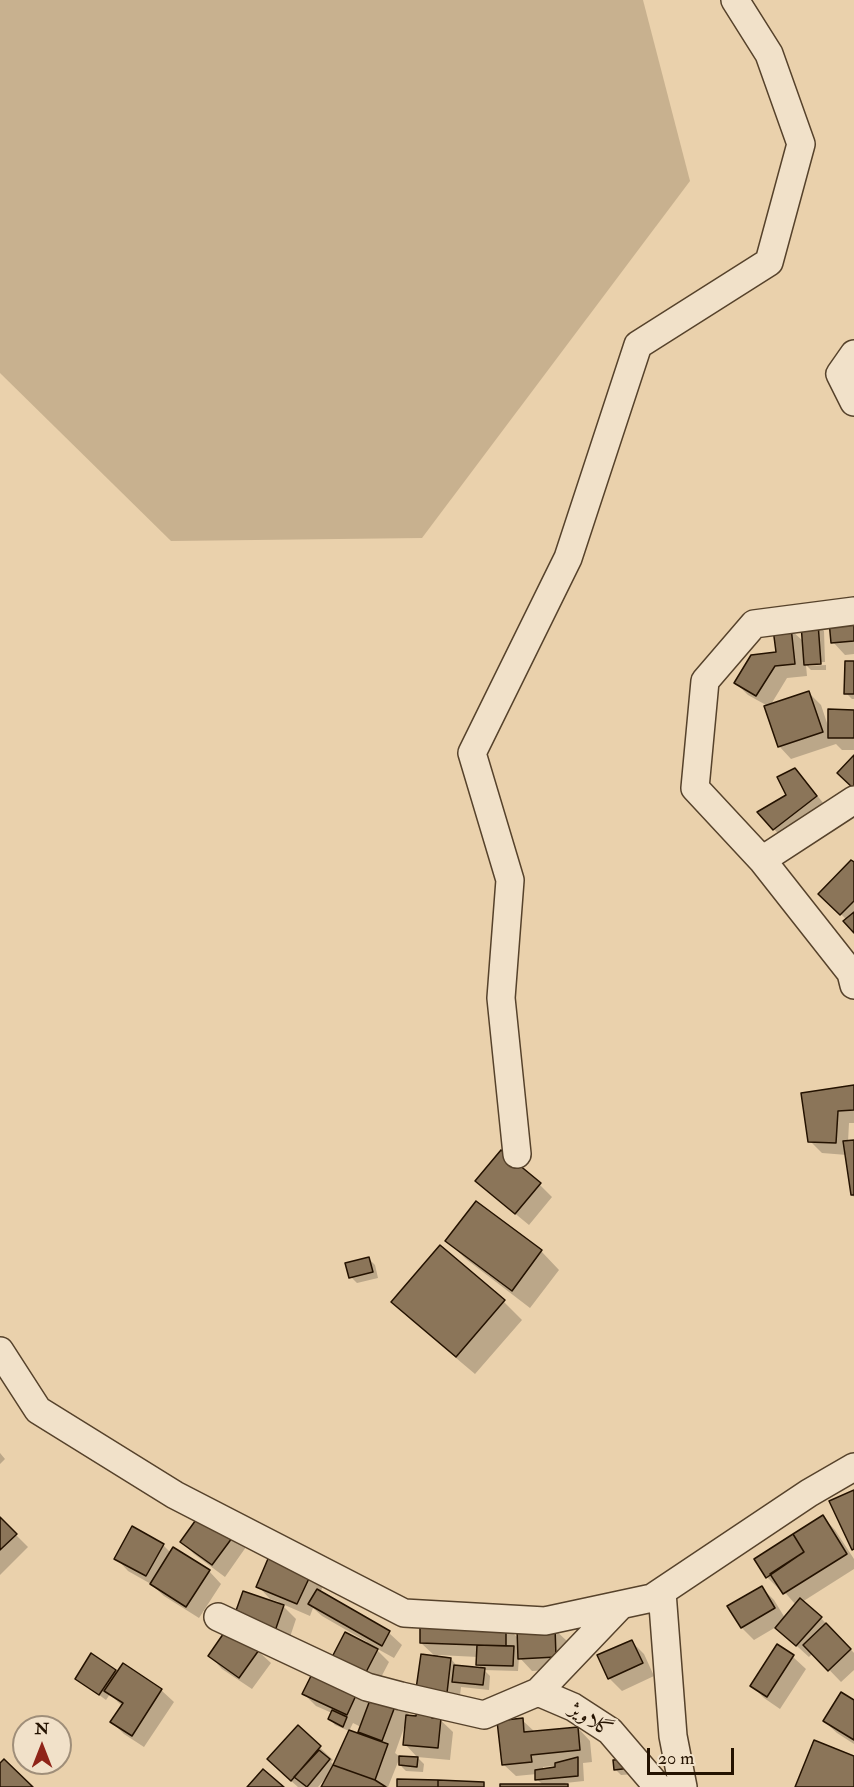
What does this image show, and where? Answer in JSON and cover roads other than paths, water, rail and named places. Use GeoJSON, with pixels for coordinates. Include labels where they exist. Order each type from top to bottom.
{"type":"FeatureCollection","features":[{"type":"Feature","properties":{"kind":"street"},"geometry":{"type":"LineString","coordinates":[[517,1154],[501,998],[510,880],[472,753],[568,558],[638,345],[769,262],[801,144],[769,54],[735,0]]}},
{"type":"Feature","properties":{"kind":"street"},"geometry":{"type":"LineString","coordinates":[[854,354],[840,374],[854,402]]}},
{"type":"Feature","properties":{"kind":"street"},"geometry":{"type":"LineString","coordinates":[[853,977],[762,860],[695,788],[705,681],[754,624],[854,611]]}},
{"type":"Feature","properties":{"kind":"street"},"geometry":{"type":"LineString","coordinates":[[762,860],[854,800]]}},
{"type":"Feature","properties":{"kind":"street"},"geometry":{"type":"LineString","coordinates":[[0,1351],[38,1410],[175,1495],[404,1612],[545,1621],[652,1598],[809,1493],[854,1467]]}},
{"type":"Feature","properties":{"kind":"street"},"geometry":{"type":"LineString","coordinates":[[662,1592],[673,1736],[683,1787]]}},
{"type":"Feature","properties":{"kind":"street"},"geometry":{"type":"LineString","coordinates":[[218,1617],[368,1687],[484,1715],[538,1692],[621,1605]]}},
{"type":"Feature","properties":{"kind":"street","name":"گلاویژ"},"geometry":{"type":"LineString","coordinates":[[538,1692],[573,1707],[610,1731],[658,1787]]}}]}
